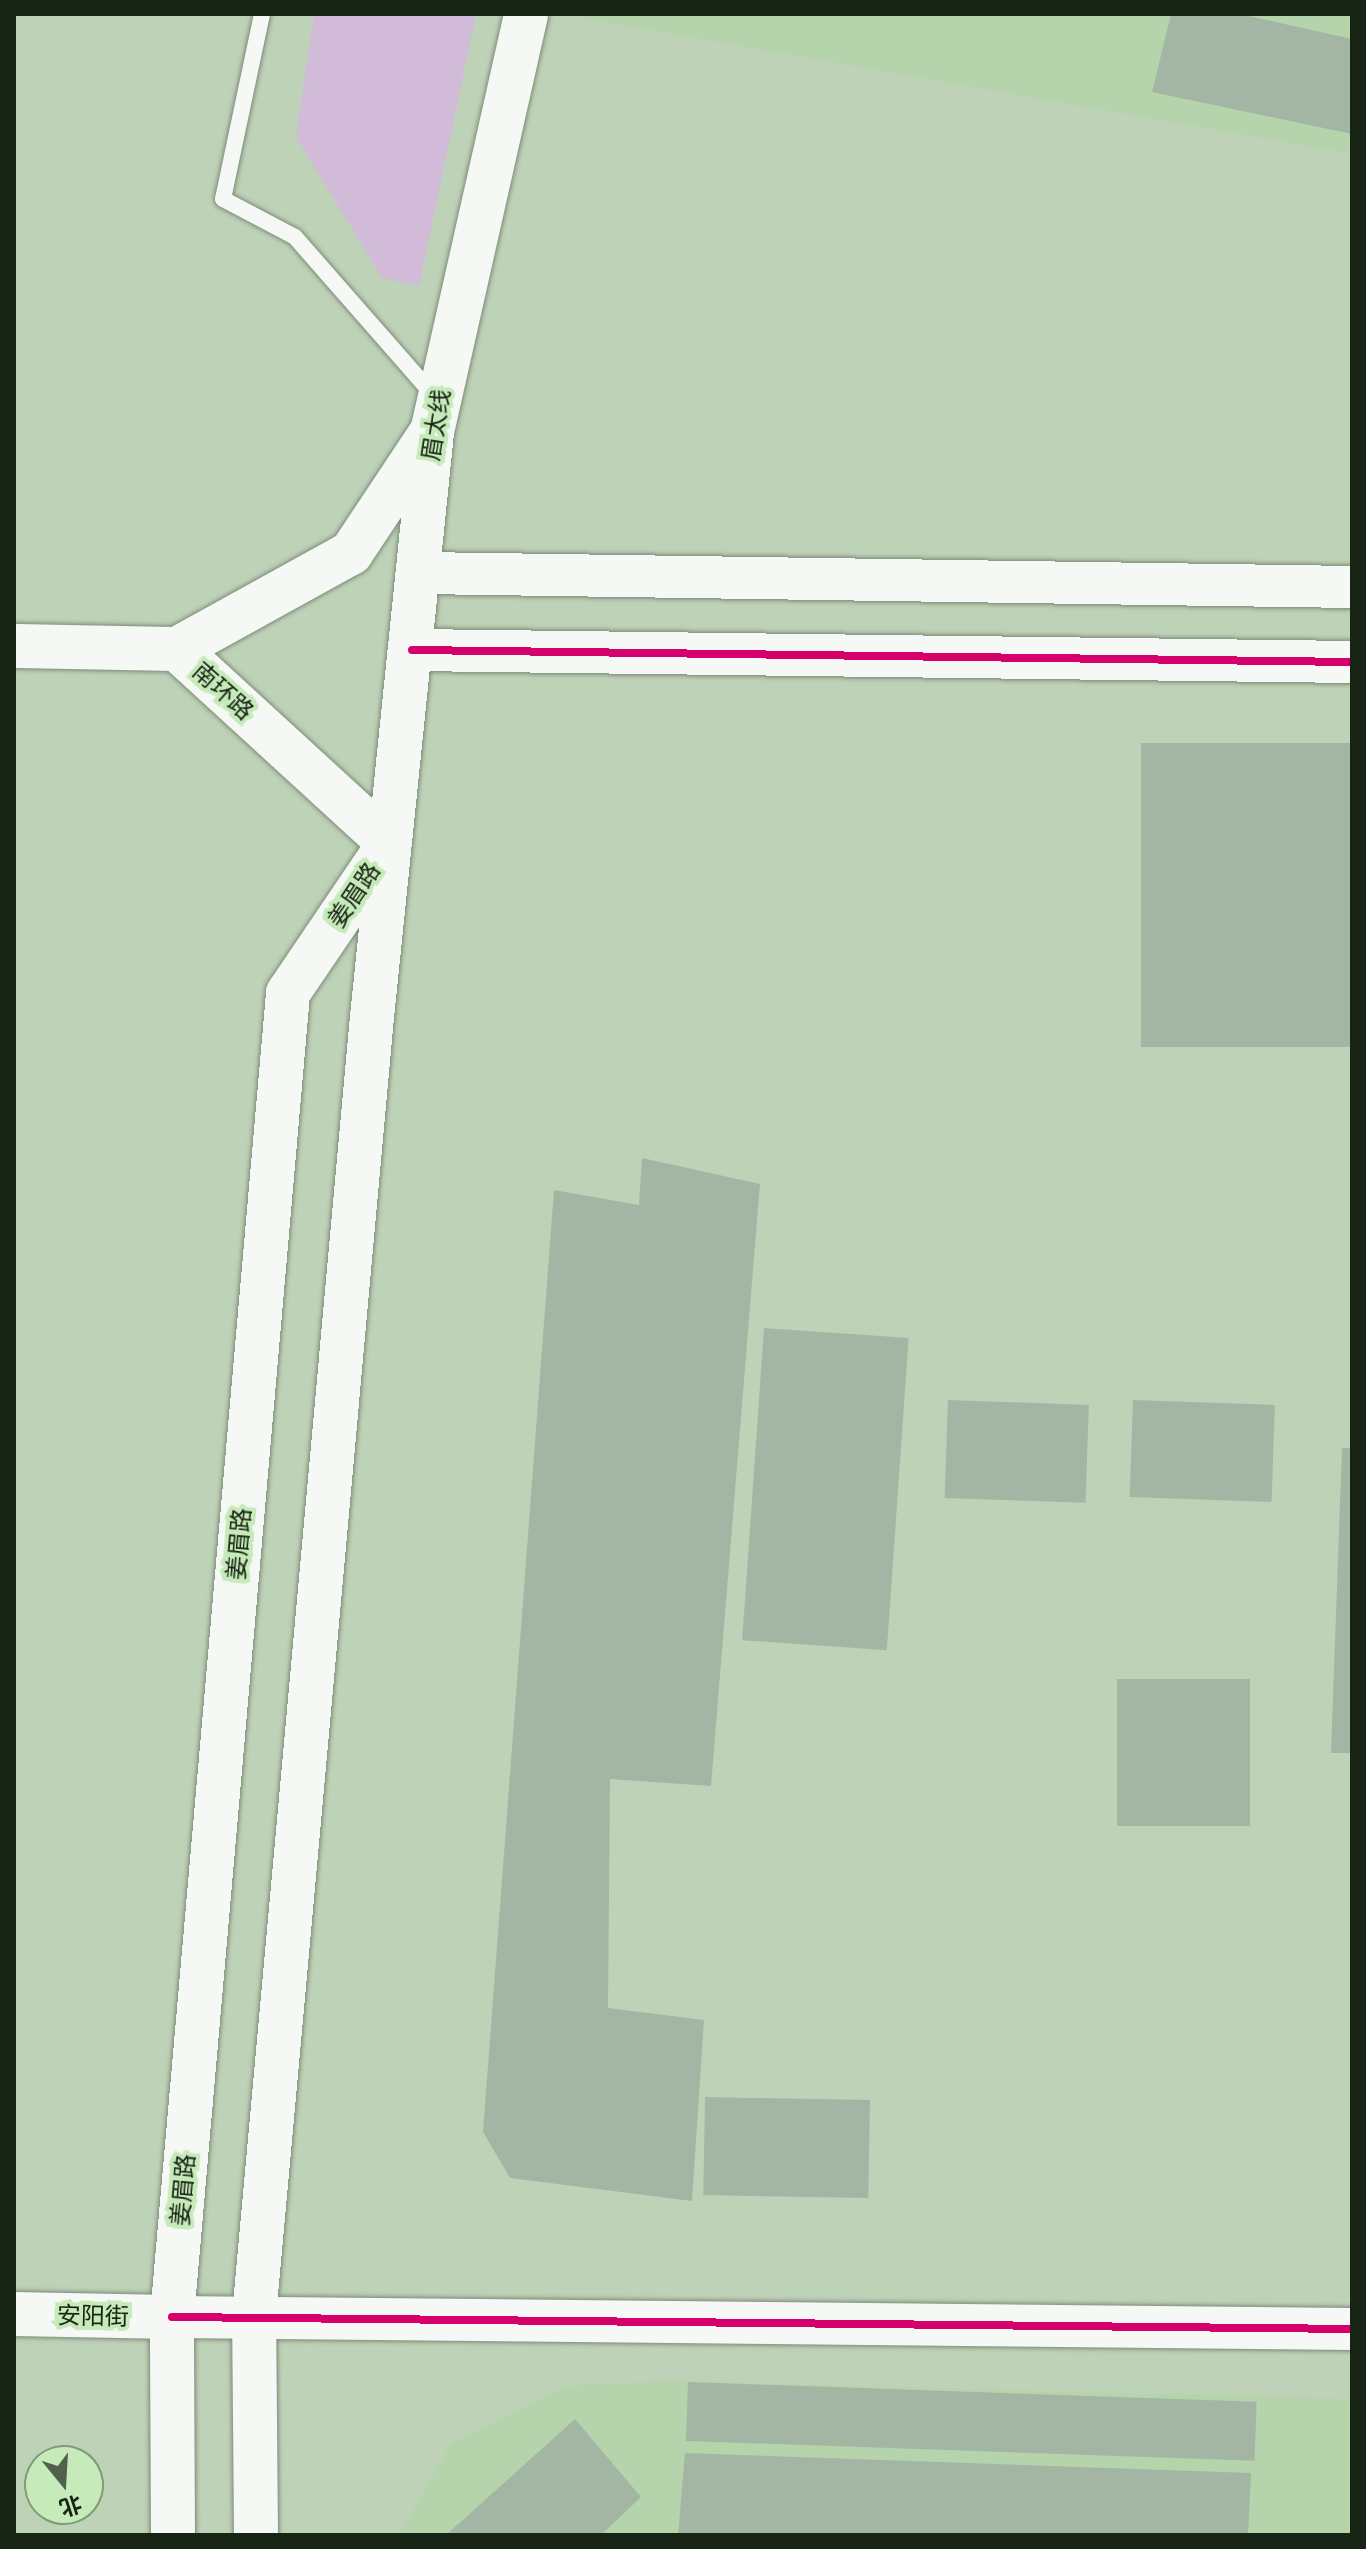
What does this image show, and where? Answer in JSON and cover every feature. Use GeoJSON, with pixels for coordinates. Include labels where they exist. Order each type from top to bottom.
{"type":"FeatureCollection","features":[{"type":"Feature","properties":{"kind":"main road","name":"眉太线"},"geometry":{"type":"LineString","coordinates":[[389,843],[421,573],[435,417],[526,14]]}},
{"type":"Feature","properties":{"kind":"main road"},"geometry":{"type":"LineString","coordinates":[[177,649],[351,553],[435,417]]}},
{"type":"Feature","properties":{"kind":"main road","name":"南环路"},"geometry":{"type":"LineString","coordinates":[[14,646],[177,649],[389,843]]}},
{"type":"Feature","properties":{"kind":"main road","name":"姜眉路"},"geometry":{"type":"LineString","coordinates":[[256,2535],[254,2316],[389,843]]}},
{"type":"Feature","properties":{"kind":"main road","name":"姜眉路"},"geometry":{"type":"LineString","coordinates":[[173,2535],[172,2317],[288,993],[389,843]]}},
{"type":"Feature","properties":{"kind":"main road","name":"安阳街"},"geometry":{"type":"LineString","coordinates":[[14,2314],[172,2317]]}},
{"type":"Feature","properties":{"kind":"street"},"geometry":{"type":"LineString","coordinates":[[421,573],[1352,587]]}},
{"type":"Feature","properties":{"kind":"street"},"geometry":{"type":"LineString","coordinates":[[412,650],[1352,662]]}},
{"type":"Feature","properties":{"kind":"street"},"geometry":{"type":"LineString","coordinates":[[172,2317],[1352,2329]]}},
{"type":"Feature","properties":{"kind":"lane"},"geometry":{"type":"LineString","coordinates":[[262,14],[223,199],[295,237],[435,417]]}},
{"type":"Feature","properties":{"kind":"shaded area"},"geometry":{"type":"Polygon","coordinates":[[[314,14],[476,14],[419,286],[382,278],[296,137],[314,14]]]}},
{"type":"Feature","properties":{"kind":"shaded area"},"geometry":{"type":"Polygon","coordinates":[[[583,14],[1352,14],[1352,154],[582,18],[583,14]]]}},
{"type":"Feature","properties":{"kind":"shaded area"},"geometry":{"type":"Polygon","coordinates":[[[669,2381],[1352,2399],[1352,2535],[399,2535],[451,2444],[566,2386],[669,2381]]]}},
{"type":"Feature","properties":{"kind":"building"},"geometry":{"type":"Polygon","coordinates":[[[1171,14],[1240,14],[1352,39],[1352,134],[1152,92],[1171,14]]]}},
{"type":"Feature","properties":{"kind":"building"},"geometry":{"type":"Polygon","coordinates":[[[1141,743],[1352,743],[1352,1047],[1141,1047],[1141,743]]]}},
{"type":"Feature","properties":{"kind":"building"},"geometry":{"type":"Polygon","coordinates":[[[642,1158],[760,1184],[711,1786],[610,1779],[608,2008],[704,2020],[692,2201],[510,2178],[483,2132],[554,1190],[639,1205],[642,1158]]]}},
{"type":"Feature","properties":{"kind":"building"},"geometry":{"type":"Polygon","coordinates":[[[764,1328],[909,1338],[887,1650],[742,1640],[764,1328]]]}},
{"type":"Feature","properties":{"kind":"building"},"geometry":{"type":"Polygon","coordinates":[[[948,1400],[1089,1405],[1085,1503],[945,1498],[948,1400]]]}},
{"type":"Feature","properties":{"kind":"building"},"geometry":{"type":"Polygon","coordinates":[[[1133,1400],[1275,1405],[1272,1502],[1130,1497],[1133,1400]]]}},
{"type":"Feature","properties":{"kind":"building"},"geometry":{"type":"Polygon","coordinates":[[[1342,1448],[1352,1448],[1352,1753],[1331,1753],[1342,1448]]]}},
{"type":"Feature","properties":{"kind":"building"},"geometry":{"type":"Polygon","coordinates":[[[1117,1679],[1250,1679],[1250,1826],[1117,1826],[1117,1679]]]}},
{"type":"Feature","properties":{"kind":"building"},"geometry":{"type":"Polygon","coordinates":[[[705,2097],[870,2100],[868,2198],[703,2195],[705,2097]]]}},
{"type":"Feature","properties":{"kind":"building"},"geometry":{"type":"Polygon","coordinates":[[[688,2382],[1257,2402],[1255,2461],[686,2441],[688,2382]]]}},
{"type":"Feature","properties":{"kind":"building"},"geometry":{"type":"Polygon","coordinates":[[[575,2419],[641,2497],[601,2535],[446,2535],[575,2419]]]}},
{"type":"Feature","properties":{"kind":"building"},"geometry":{"type":"Polygon","coordinates":[[[685,2453],[1251,2473],[1248,2535],[678,2535],[685,2453]]]}},
{"type":"Feature","properties":{"kind":"cycle path"},"geometry":{"type":"LineString","coordinates":[[412,650],[1352,662]]}},
{"type":"Feature","properties":{"kind":"cycle path"},"geometry":{"type":"LineString","coordinates":[[172,2317],[1352,2329]]}}]}
